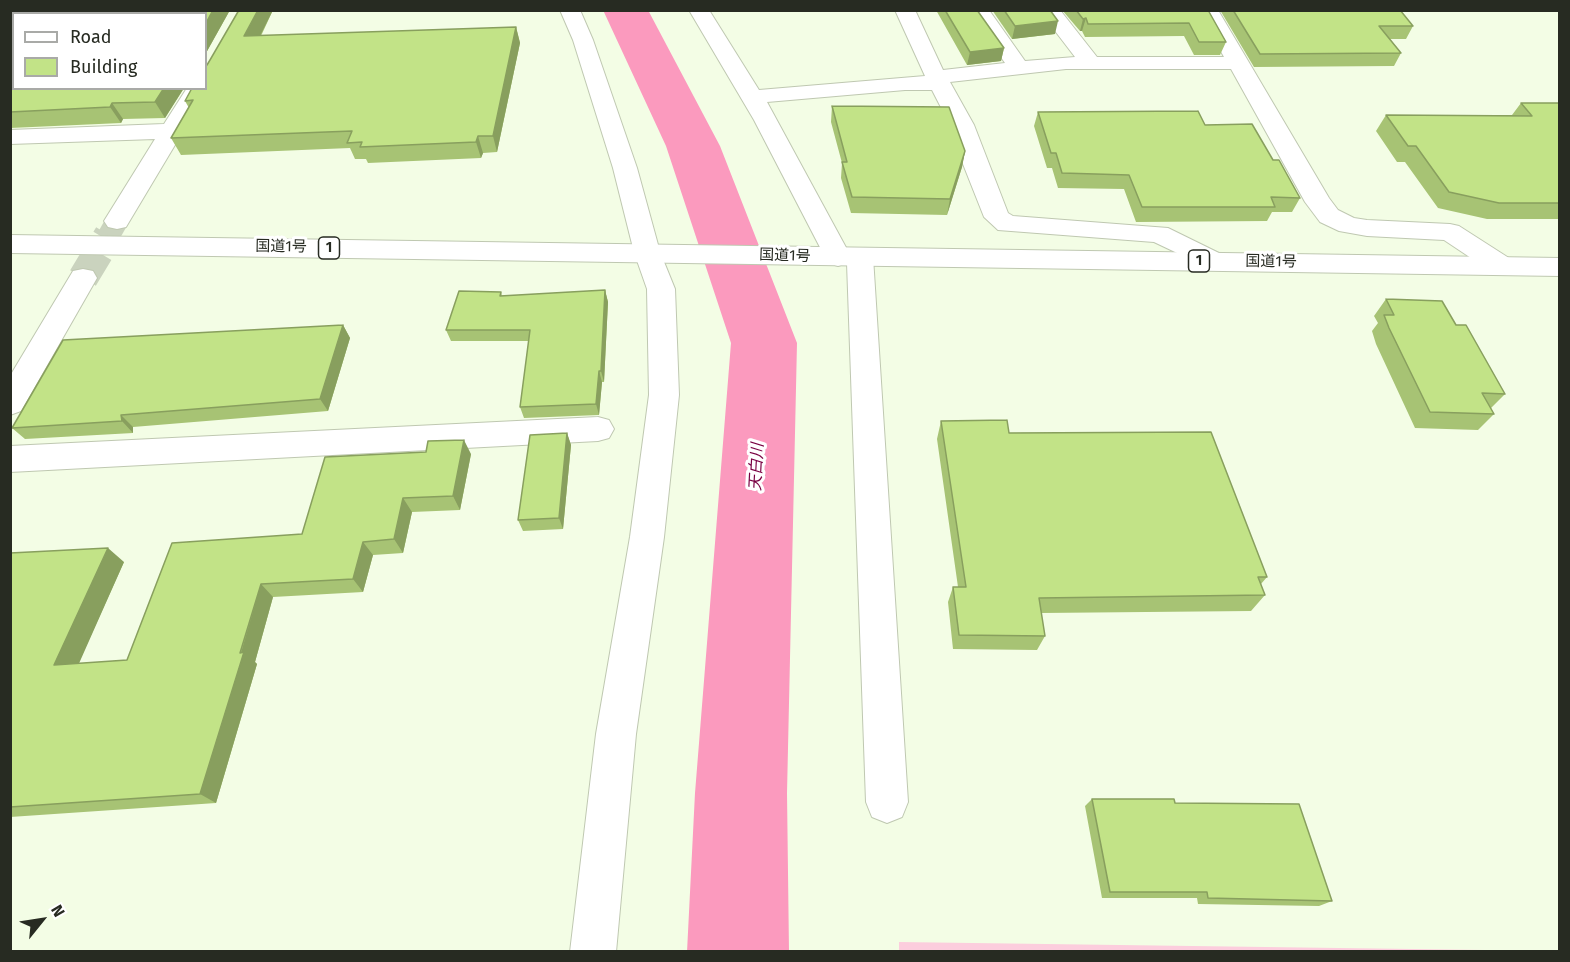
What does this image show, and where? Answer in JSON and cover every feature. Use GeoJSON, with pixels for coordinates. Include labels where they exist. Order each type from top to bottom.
{"type":"FeatureCollection","features":[{"type":"Feature","properties":{"kind":"main road"},"geometry":{"type":"LineString","coordinates":[[570,10],[583,40],[625,168],[647,252],[661,289],[664,395],[647,537],[616,734],[594,951]]}},
{"type":"Feature","properties":{"kind":"main road"},"geometry":{"type":"LineString","coordinates":[[699,10],[849,257],[887,802]]}},
{"type":"Feature","properties":{"kind":"main road"},"geometry":{"type":"LineString","coordinates":[[905,10],[962,125],[997,218],[1007,224],[1160,234],[1213,261]]}},
{"type":"Feature","properties":{"kind":"main road"},"geometry":{"type":"LineString","coordinates":[[978,10],[1019,68]]}},
{"type":"Feature","properties":{"kind":"main road"},"geometry":{"type":"LineString","coordinates":[[1049,10],[1091,63]]}},
{"type":"Feature","properties":{"kind":"main road"},"geometry":{"type":"LineString","coordinates":[[1208,10],[1318,202],[1329,216],[1348,225],[1367,228],[1450,232],[1502,266]]}},
{"type":"Feature","properties":{"kind":"main road"},"geometry":{"type":"LineString","coordinates":[[751,97],[905,84],[1066,63],[1238,63]]}},
{"type":"Feature","properties":{"kind":"main road"},"geometry":{"type":"LineString","coordinates":[[117,221],[197,90]]}},
{"type":"Feature","properties":{"kind":"main road"},"geometry":{"type":"LineString","coordinates":[[10,137],[173,131]]}},
{"type":"Feature","properties":{"kind":"main road","name":"国道1号"},"geometry":{"type":"LineString","coordinates":[[10,244],[1560,267]]}},
{"type":"Feature","properties":{"kind":"main road"},"geometry":{"type":"LineString","coordinates":[[10,403],[83,278]]}},
{"type":"Feature","properties":{"kind":"main road"},"geometry":{"type":"LineString","coordinates":[[10,459],[598,429]]}},
{"type":"Feature","properties":{"kind":"shaded area"},"geometry":{"type":"Polygon","coordinates":[[[899,942],[1559,951],[1560,951],[899,952],[899,942]]]}},
{"type":"Feature","properties":{"kind":"building"},"geometry":{"type":"Polygon","coordinates":[[[10,10],[213,10],[207,21],[207,12],[12,12],[12,90],[163,90],[155,102],[112,103],[110,107],[10,112],[10,10]]]}},
{"type":"Feature","properties":{"kind":"building"},"geometry":{"type":"Polygon","coordinates":[[[239,10],[258,10],[244,36],[516,27],[493,136],[478,136],[476,142],[360,147],[362,142],[347,143],[352,131],[171,138],[193,100],[185,101],[191,90],[207,90],[207,64],[239,10]]]}},
{"type":"Feature","properties":{"kind":"building"},"geometry":{"type":"Polygon","coordinates":[[[945,10],[977,10],[1004,48],[970,52],[945,10]]]}},
{"type":"Feature","properties":{"kind":"building"},"geometry":{"type":"Polygon","coordinates":[[[1004,10],[1050,10],[1058,21],[1015,26],[1004,10]]]}},
{"type":"Feature","properties":{"kind":"building"},"geometry":{"type":"Polygon","coordinates":[[[1076,10],[1208,10],[1226,42],[1199,42],[1189,23],[1088,24],[1086,18],[1083,19],[1076,10]]]}},
{"type":"Feature","properties":{"kind":"building"},"geometry":{"type":"Polygon","coordinates":[[[1233,10],[1400,10],[1413,26],[1379,26],[1401,53],[1260,54],[1233,10]]]}},
{"type":"Feature","properties":{"kind":"building"},"geometry":{"type":"Polygon","coordinates":[[[1521,103],[1560,103],[1560,203],[1499,203],[1449,192],[1416,146],[1408,146],[1386,115],[1532,116],[1521,103]]]}},
{"type":"Feature","properties":{"kind":"building"},"geometry":{"type":"Polygon","coordinates":[[[832,106],[949,107],[965,151],[950,199],[852,197],[842,162],[847,162],[832,106]]]}},
{"type":"Feature","properties":{"kind":"building"},"geometry":{"type":"Polygon","coordinates":[[[1198,111],[1205,125],[1252,124],[1273,160],[1279,160],[1300,198],[1271,197],[1275,207],[1142,207],[1129,175],[1062,173],[1056,153],[1051,153],[1038,112],[1198,111]]]}},
{"type":"Feature","properties":{"kind":"building"},"geometry":{"type":"Polygon","coordinates":[[[605,290],[601,371],[599,371],[596,404],[520,407],[530,330],[446,330],[459,291],[501,292],[500,296],[605,290]]]}},
{"type":"Feature","properties":{"kind":"building"},"geometry":{"type":"Polygon","coordinates":[[[1386,299],[1442,301],[1456,325],[1466,325],[1505,394],[1482,393],[1494,414],[1430,412],[1389,328],[1384,315],[1394,315],[1386,299]]]}},
{"type":"Feature","properties":{"kind":"building"},"geometry":{"type":"Polygon","coordinates":[[[343,325],[320,399],[121,415],[122,421],[12,428],[63,340],[343,325]]]}},
{"type":"Feature","properties":{"kind":"building"},"geometry":{"type":"Polygon","coordinates":[[[1007,420],[1009,433],[1211,432],[1267,577],[1258,577],[1265,595],[1039,598],[1045,636],[959,635],[953,587],[966,587],[941,421],[1007,420]]]}},
{"type":"Feature","properties":{"kind":"building"},"geometry":{"type":"Polygon","coordinates":[[[567,433],[559,518],[518,520],[530,435],[567,433]]]}},
{"type":"Feature","properties":{"kind":"building"},"geometry":{"type":"Polygon","coordinates":[[[464,440],[453,496],[403,498],[394,539],[363,542],[353,579],[261,584],[240,653],[244,652],[200,794],[10,807],[10,553],[108,548],[54,665],[127,660],[172,543],[302,534],[325,457],[426,452],[428,441],[464,440]]]}},
{"type":"Feature","properties":{"kind":"building"},"geometry":{"type":"Polygon","coordinates":[[[1092,799],[1174,799],[1175,803],[1299,804],[1332,901],[1208,898],[1207,892],[1110,892],[1092,799]]]}},
{"type":"Feature","properties":{"kind":"waterway","name":"天白川"},"geometry":{"type":"LineString","coordinates":[[625,10],[693,146],[764,343],[741,793],[738,952]]}},
{"type":"Feature","properties":{"kind":"tunnel"},"geometry":{"type":"LineString","coordinates":[[108,237],[117,221]]}},
{"type":"Feature","properties":{"kind":"tunnel"},"geometry":{"type":"LineString","coordinates":[[83,278],[109,235]]}}]}
